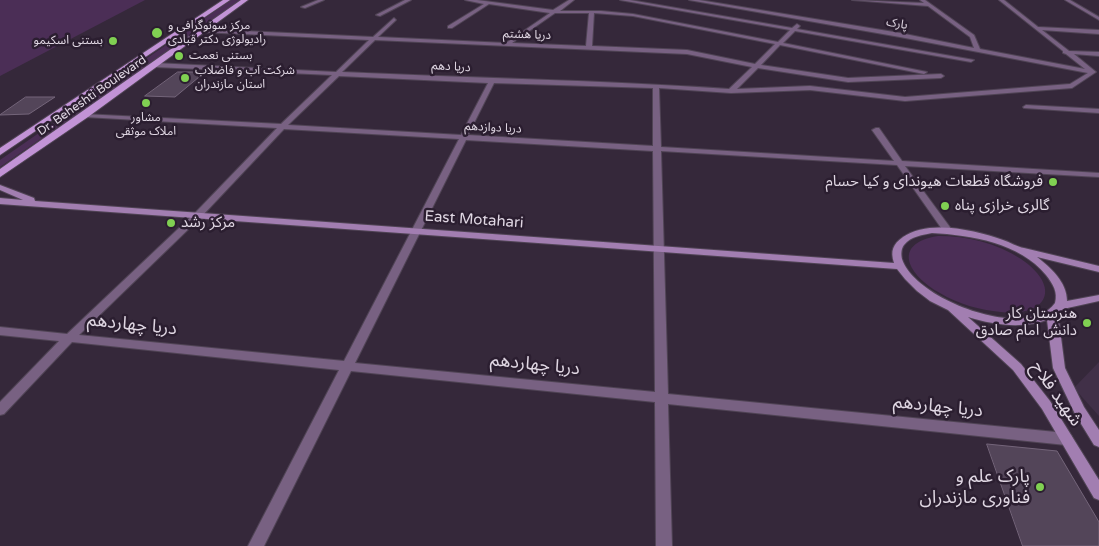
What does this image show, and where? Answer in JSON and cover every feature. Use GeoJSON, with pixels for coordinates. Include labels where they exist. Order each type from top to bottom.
{"type":"FeatureCollection","features":[{"type":"Feature","properties":{"kind":"main road","name":"Dr. Beheshti Boulevard"},"geometry":{"type":"LineString","coordinates":[[0,152],[226,0]]}},
{"type":"Feature","properties":{"kind":"main road","name":"Dr. Beheshti Boulevard"},"geometry":{"type":"LineString","coordinates":[[0,174],[245,0]]}},
{"type":"Feature","properties":{"kind":"main road"},"geometry":{"type":"LineString","coordinates":[[0,187],[11,193],[48,206]]}},
{"type":"Feature","properties":{"kind":"main road"},"geometry":{"type":"LineString","coordinates":[[0,201],[48,206]]}},
{"type":"Feature","properties":{"kind":"main road","name":"East Motahari"},"geometry":{"type":"LineString","coordinates":[[48,206],[199,214],[898,266]]}},
{"type":"Feature","properties":{"kind":"main road"},"geometry":{"type":"LineString","coordinates":[[1099,270],[1014,248],[981,236],[947,230],[919,232],[900,241],[896,248],[895,256],[898,266],[917,287],[948,306],[981,317],[1008,321],[1041,318],[1056,310],[1099,298]]}},
{"type":"Feature","properties":{"kind":"main road","name":"شهید فلاح"},"geometry":{"type":"LineString","coordinates":[[1014,248],[1030,257],[1053,276],[1059,287],[1062,297],[1056,310],[1059,368],[1079,410],[1099,441]]}},
{"type":"Feature","properties":{"kind":"main road","name":"شهید فلاح"},"geometry":{"type":"LineString","coordinates":[[948,306],[1017,367],[1046,405],[1099,493]]}},
{"type":"Feature","properties":{"kind":"street"},"geometry":{"type":"LineString","coordinates":[[303,7],[322,0]]}},
{"type":"Feature","properties":{"kind":"street"},"geometry":{"type":"LineString","coordinates":[[378,15],[409,0]]}},
{"type":"Feature","properties":{"kind":"street"},"geometry":{"type":"LineString","coordinates":[[467,0],[554,12],[601,12],[633,15],[779,43]]}},
{"type":"Feature","properties":{"kind":"street"},"geometry":{"type":"LineString","coordinates":[[507,44],[572,0]]}},
{"type":"Feature","properties":{"kind":"street"},"geometry":{"type":"LineString","coordinates":[[614,4],[621,0],[972,60]]}},
{"type":"Feature","properties":{"kind":"street","name":"پارک"},"geometry":{"type":"LineString","coordinates":[[695,0],[805,18],[1096,73]]}},
{"type":"Feature","properties":{"kind":"street"},"geometry":{"type":"LineString","coordinates":[[854,0],[930,6]]}},
{"type":"Feature","properties":{"kind":"street"},"geometry":{"type":"LineString","coordinates":[[922,0],[972,36],[978,50]]}},
{"type":"Feature","properties":{"kind":"street"},"geometry":{"type":"LineString","coordinates":[[1001,0],[1065,52],[1096,73]]}},
{"type":"Feature","properties":{"kind":"street"},"geometry":{"type":"LineString","coordinates":[[1066,0],[1099,19]]}},
{"type":"Feature","properties":{"kind":"street"},"geometry":{"type":"LineString","coordinates":[[450,27],[488,3]]}},
{"type":"Feature","properties":{"kind":"street"},"geometry":{"type":"LineString","coordinates":[[601,12],[607,8]]}},
{"type":"Feature","properties":{"kind":"street"},"geometry":{"type":"LineString","coordinates":[[589,48],[592,12]]}},
{"type":"Feature","properties":{"kind":"street"},"geometry":{"type":"LineString","coordinates":[[731,91],[805,18]]}},
{"type":"Feature","properties":{"kind":"street"},"geometry":{"type":"LineString","coordinates":[[0,410],[69,338],[199,214],[282,127],[394,19]]}},
{"type":"Feature","properties":{"kind":"street"},"geometry":{"type":"LineString","coordinates":[[1036,28],[1099,32]]}},
{"type":"Feature","properties":{"kind":"street","name":"دریا هشتم"},"geometry":{"type":"LineString","coordinates":[[202,31],[687,52],[755,66],[848,80],[941,76],[779,43]]}},
{"type":"Feature","properties":{"kind":"street"},"geometry":{"type":"LineString","coordinates":[[1065,52],[1099,54]]}},
{"type":"Feature","properties":{"kind":"street","name":"دریا دهم"},"geometry":{"type":"LineString","coordinates":[[155,64],[731,91],[810,88],[842,90],[905,99],[1072,86],[1096,73]]}},
{"type":"Feature","properties":{"kind":"street"},"geometry":{"type":"LineString","coordinates":[[256,546],[492,80]]}},
{"type":"Feature","properties":{"kind":"street"},"geometry":{"type":"LineString","coordinates":[[842,90],[848,80]]}},
{"type":"Feature","properties":{"kind":"street"},"geometry":{"type":"LineString","coordinates":[[656,86],[664,546]]}},
{"type":"Feature","properties":{"kind":"street"},"geometry":{"type":"LineString","coordinates":[[1026,107],[1099,110]]}},
{"type":"Feature","properties":{"kind":"street","name":"دریا دوازدهم"},"geometry":{"type":"LineString","coordinates":[[85,115],[1099,175]]}},
{"type":"Feature","properties":{"kind":"street"},"geometry":{"type":"LineString","coordinates":[[876,130],[947,230]]}},
{"type":"Feature","properties":{"kind":"street","name":"دریا چهاردهم"},"geometry":{"type":"LineString","coordinates":[[0,330],[1066,439]]}},
{"type":"Feature","properties":{"kind":"shaded area"},"geometry":{"type":"Polygon","coordinates":[[[0,0],[145,0],[0,76],[0,0]]]}},
{"type":"Feature","properties":{"kind":"shaded area"},"geometry":{"type":"Polygon","coordinates":[[[231,0],[242,0],[0,167],[0,160],[231,0]]]}},
{"type":"Feature","properties":{"kind":"shaded area"},"geometry":{"type":"Polygon","coordinates":[[[938,236],[960,237],[992,245],[1012,253],[1034,270],[1042,280],[1045,289],[1044,298],[1039,305],[1030,310],[1001,312],[969,306],[940,293],[920,278],[913,270],[909,261],[909,253],[914,246],[923,240],[938,236]]]}},
{"type":"Feature","properties":{"kind":"shaded area"},"geometry":{"type":"Polygon","coordinates":[[[1099,362],[1099,416],[1074,388],[1099,362]]]}},
{"type":"Feature","properties":{"kind":"building"},"geometry":{"type":"Polygon","coordinates":[[[178,72],[205,72],[175,97],[145,96],[178,72]]]}},
{"type":"Feature","properties":{"kind":"building"},"geometry":{"type":"Polygon","coordinates":[[[26,97],[55,97],[29,114],[0,115],[26,97]]]}},
{"type":"Feature","properties":{"kind":"building","name":"پارک علم و فناوری مازندران"},"geometry":{"type":"Polygon","coordinates":[[[987,444],[1057,451],[1099,522],[1099,546],[1023,546],[987,444]]]}},
{"type":"Feature","properties":{"kind":"place","name":"مركز سونوگرافی و راديولوژی دكتر قبادی"},"geometry":{"type":"Point","coordinates":[157,33]}},
{"type":"Feature","properties":{"kind":"place","name":"بستنی اسکیمو"},"geometry":{"type":"Point","coordinates":[113,41]}},
{"type":"Feature","properties":{"kind":"place","name":"بستنی نعمت"},"geometry":{"type":"Point","coordinates":[179,56]}},
{"type":"Feature","properties":{"kind":"place","name":"شرکت آب و فاضلاب استان مازندران"},"geometry":{"type":"Point","coordinates":[185,78]}},
{"type":"Feature","properties":{"kind":"place","name":"مشاور املاک موثقی"},"geometry":{"type":"Point","coordinates":[146,103]}},
{"type":"Feature","properties":{"kind":"place","name":"فروشگاه قطعات هیوندای و کیا حسام"},"geometry":{"type":"Point","coordinates":[1053,182]}},
{"type":"Feature","properties":{"kind":"place","name":"گالری خرازی پناه"},"geometry":{"type":"Point","coordinates":[945,206]}},
{"type":"Feature","properties":{"kind":"place","name":"مرکز رشد"},"geometry":{"type":"Point","coordinates":[171,223]}},
{"type":"Feature","properties":{"kind":"place","name":"هنرستان کار دانش امام صادق"},"geometry":{"type":"Point","coordinates":[1087,323]}},
{"type":"Feature","properties":{"kind":"place","name":"پارک علم و فناوری مازندران"},"geometry":{"type":"Point","coordinates":[1040,487]}}]}
